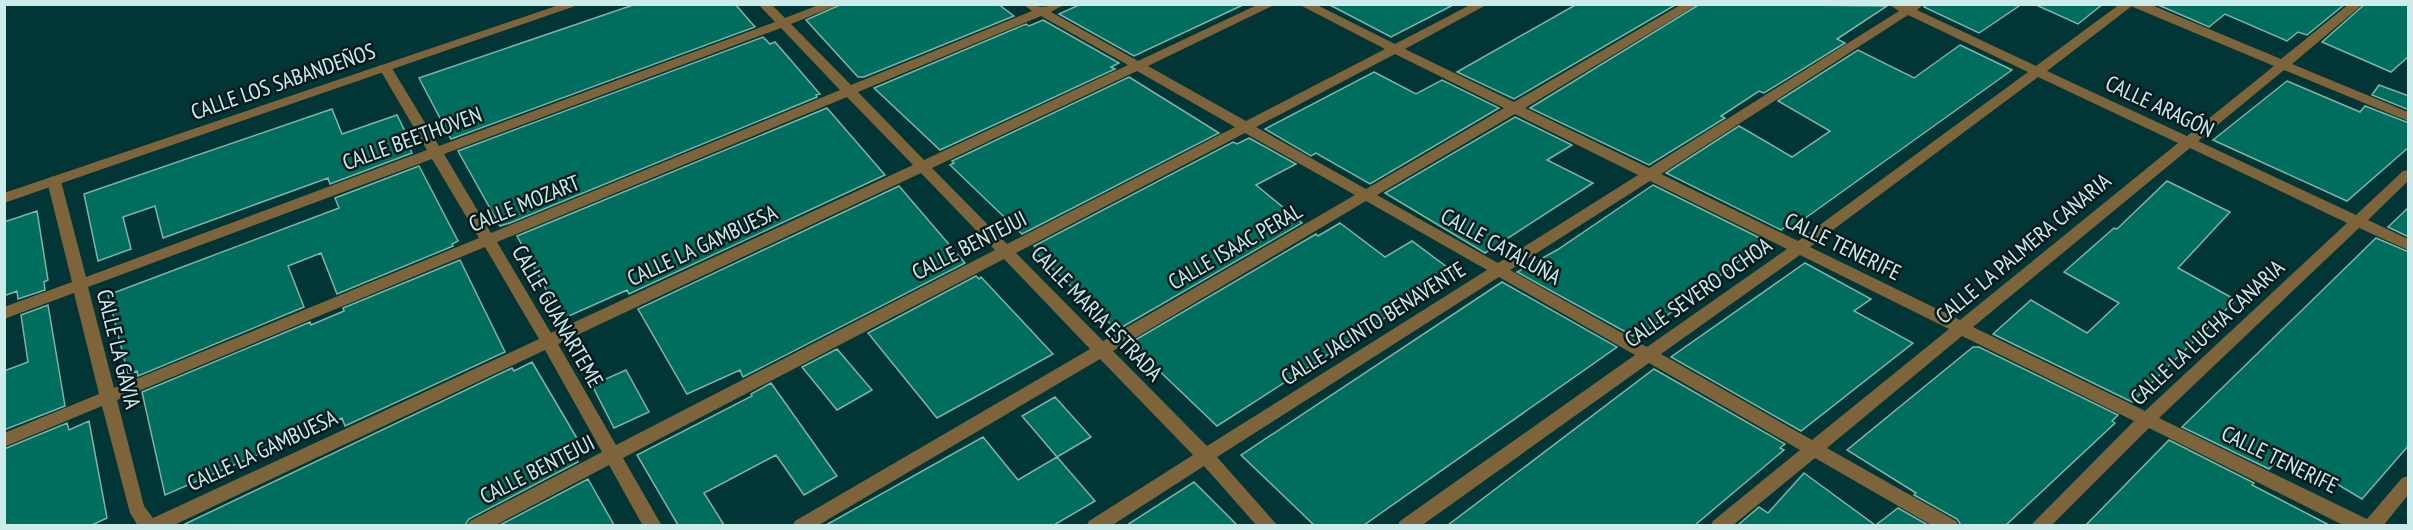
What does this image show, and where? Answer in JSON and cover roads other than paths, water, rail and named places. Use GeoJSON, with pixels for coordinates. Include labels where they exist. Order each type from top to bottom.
{"type":"FeatureCollection","features":[{"type":"Feature","properties":{"kind":"street","name":"CALLE LOS SABANDEÑOS"},"geometry":{"type":"LineString","coordinates":[[4,198],[575,4]]}},
{"type":"Feature","properties":{"kind":"street","name":"CALLE MARIA ESTRADA"},"geometry":{"type":"LineString","coordinates":[[764,4],[1205,456],[1269,525]]}},
{"type":"Feature","properties":{"kind":"street","name":"CALLE BEETHOVEN"},"geometry":{"type":"LineString","coordinates":[[4,313],[834,4]]}},
{"type":"Feature","properties":{"kind":"street","name":"CALLE MOZART"},"geometry":{"type":"LineString","coordinates":[[4,440],[849,91],[1035,8],[1059,4]]}},
{"type":"Feature","properties":{"kind":"street","name":"CALLE LA GAMBUESA"},"geometry":{"type":"LineString","coordinates":[[153,525],[1270,4]]}},
{"type":"Feature","properties":{"kind":"street","name":"CALLE TENERIFE"},"geometry":{"type":"LineString","coordinates":[[1304,4],[2363,525]]}},
{"type":"Feature","properties":{"kind":"street","name":"CALLE BENTEJUI"},"geometry":{"type":"LineString","coordinates":[[476,525],[1482,4]]}},
{"type":"Feature","properties":{"kind":"street","name":"CALLE ISAAC PERAL"},"geometry":{"type":"LineString","coordinates":[[801,525],[1692,4]]}},
{"type":"Feature","properties":{"kind":"street","name":"CALLE SEVERO OCHOA"},"geometry":{"type":"LineString","coordinates":[[1406,525],[1799,248],[2127,4]]}},
{"type":"Feature","properties":{"kind":"street"},"geometry":{"type":"LineString","coordinates":[[2137,4],[2409,117]]}},
{"type":"Feature","properties":{"kind":"street","name":"CALLE LA PALMERA CANARIA"},"geometry":{"type":"LineString","coordinates":[[1719,525],[2357,4]]}},
{"type":"Feature","properties":{"kind":"street","name":"CALLE ARAGÓN"},"geometry":{"type":"LineString","coordinates":[[1906,7],[2037,72],[2409,245]]}},
{"type":"Feature","properties":{"kind":"street","name":"CALLE JACINTO BENAVENTE"},"geometry":{"type":"LineString","coordinates":[[1095,525],[1649,175],[1906,7]]}},
{"type":"Feature","properties":{"kind":"street","name":"CALLE CATALUÑA"},"geometry":{"type":"LineString","coordinates":[[1035,8],[1950,525]]}},
{"type":"Feature","properties":{"kind":"street","name":"CALLE GUANARTEME"},"geometry":{"type":"LineString","coordinates":[[385,68],[548,341],[653,525]]}},
{"type":"Feature","properties":{"kind":"street","name":"CALLE LA LUCHA CANARIA"},"geometry":{"type":"LineString","coordinates":[[2039,525],[2147,419],[2409,174]]}},
{"type":"Feature","properties":{"kind":"street","name":"CALLE LA GAVIA"},"geometry":{"type":"LineString","coordinates":[[54,181],[136,508],[148,525]]}},
{"type":"Feature","properties":{"kind":"street"},"geometry":{"type":"LineString","coordinates":[[2372,525],[2409,483]]}}]}
